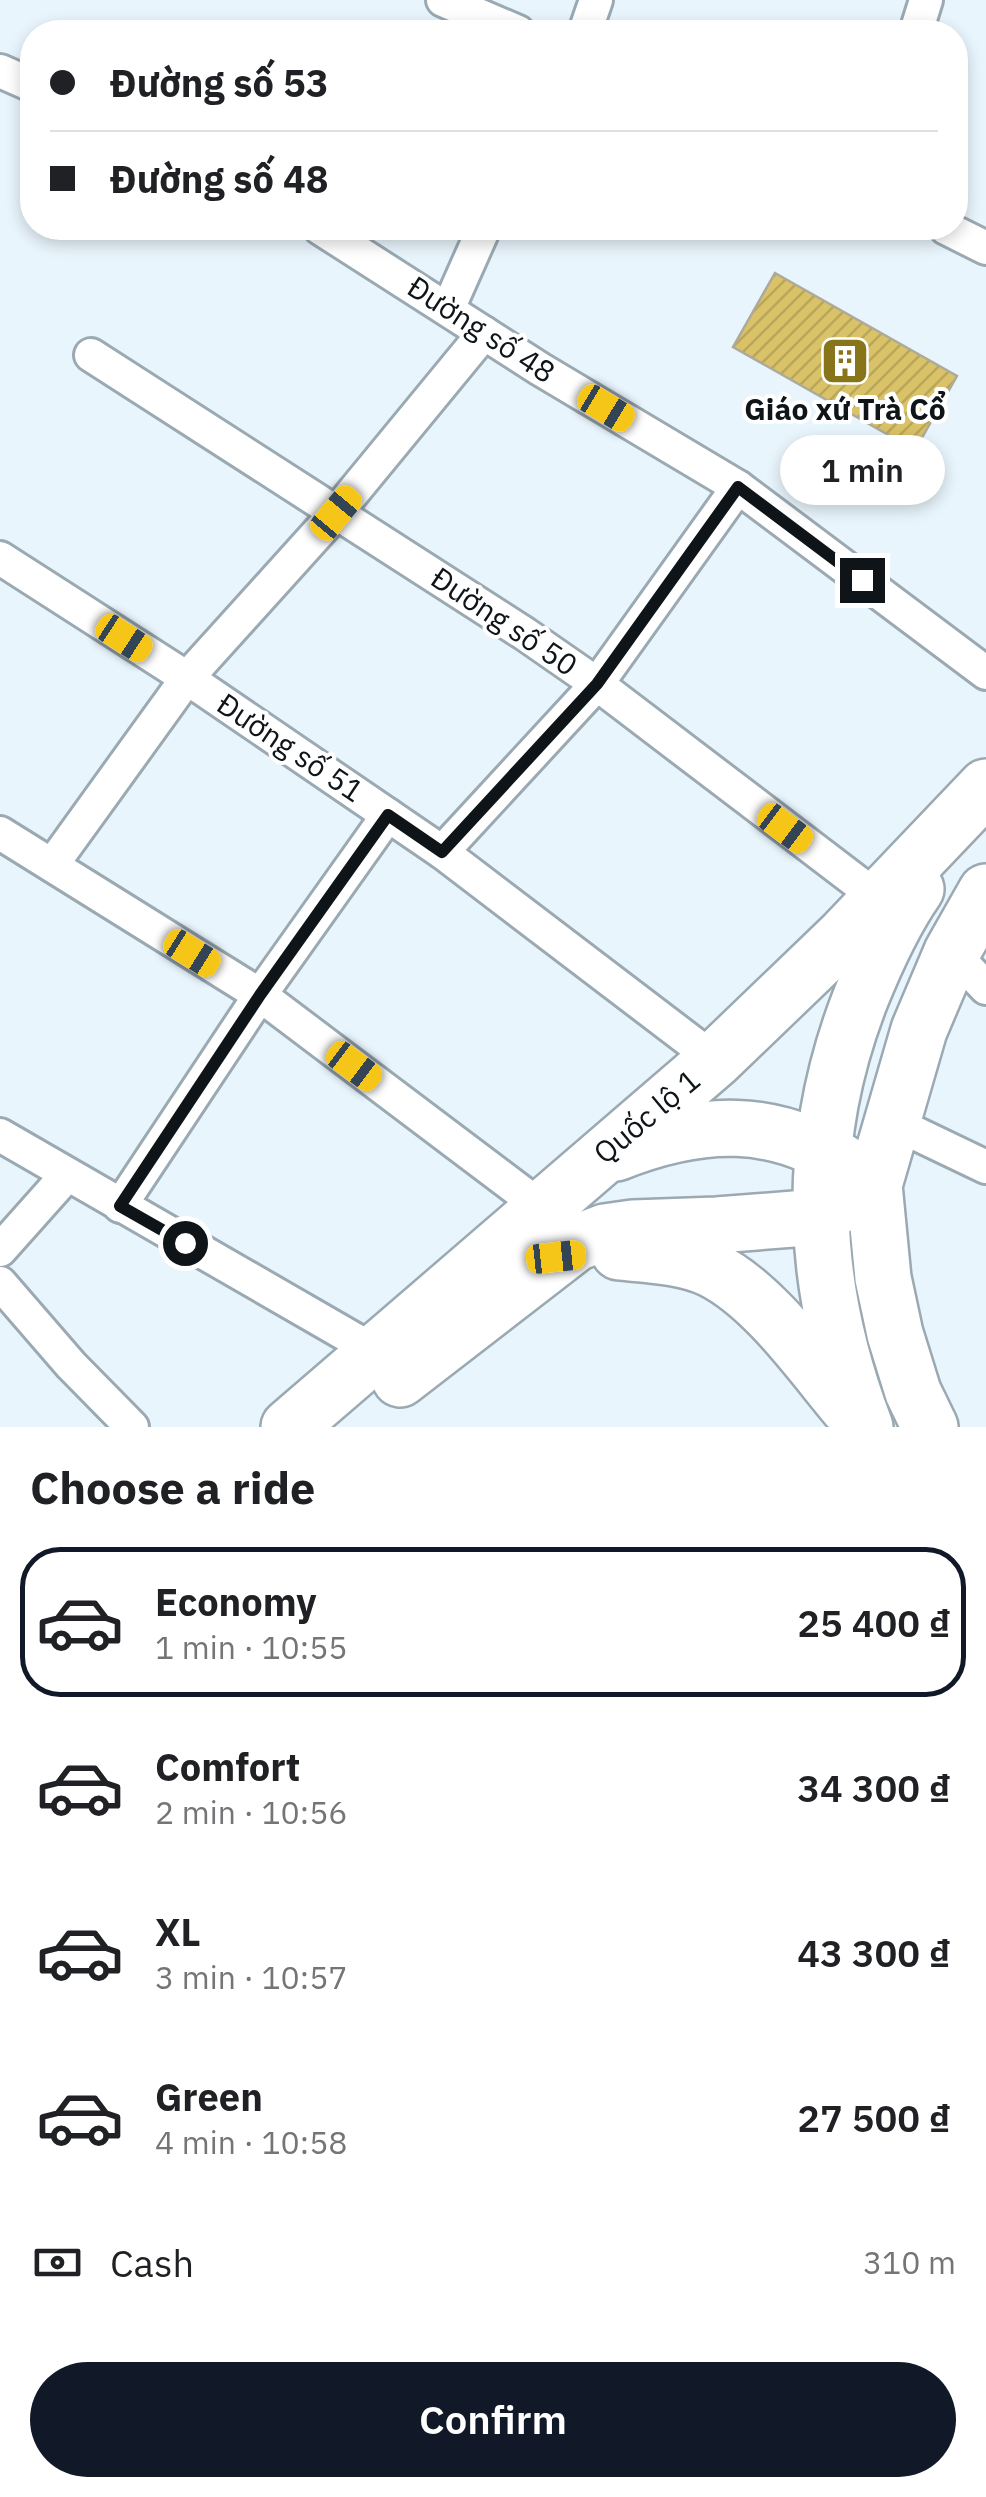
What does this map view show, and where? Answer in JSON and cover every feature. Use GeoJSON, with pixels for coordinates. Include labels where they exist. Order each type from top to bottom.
{"type":"FeatureCollection","features":[{"type":"Feature","properties":{"kind":"highway","name":"Quốc lộ 1"},"geometry":{"type":"LineString","coordinates":[[343,1427],[409,1371],[548,1232],[594,1162],[889,907],[986,788]]}},
{"type":"Feature","properties":{"kind":"highway"},"geometry":{"type":"LineString","coordinates":[[930,1427],[913,1392],[894,1334],[883,1278],[874,1185],[919,1030],[969,970],[986,892]]}},
{"type":"Feature","properties":{"kind":"highway"},"geometry":{"type":"LineString","coordinates":[[865,1426],[840,1357],[825,1280],[819,1217],[822,1148],[841,1048],[889,907]]}},
{"type":"Feature","properties":{"kind":"highway"},"geometry":{"type":"LineString","coordinates":[[594,1162],[652,1138],[722,1127],[785,1134],[822,1148],[874,1185]]}},
{"type":"Feature","properties":{"kind":"highway","name":"Quốc lộ 1"},"geometry":{"type":"LineString","coordinates":[[548,1232],[576,1243],[605,1232],[633,1228],[819,1217],[874,1185]]}},
{"type":"Feature","properties":{"kind":"highway","name":"Quốc lộ 1"},"geometry":{"type":"LineString","coordinates":[[289,1427],[378,1353],[548,1232]]}},
{"type":"Feature","properties":{"kind":"highway"},"geometry":{"type":"LineString","coordinates":[[548,1232],[617,1252],[668,1257],[711,1270],[742,1291],[780,1326],[865,1426]]}},
{"type":"Feature","properties":{"kind":"street"},"geometry":{"type":"LineString","coordinates":[[443,0],[490,20]]}},
{"type":"Feature","properties":{"kind":"street","name":"Đường số 48"},"geometry":{"type":"LineString","coordinates":[[339,240],[738,487],[986,673]]}},
{"type":"Feature","properties":{"kind":"street"},"geometry":{"type":"LineString","coordinates":[[448,310],[479,240]]}},
{"type":"Feature","properties":{"kind":"street"},"geometry":{"type":"LineString","coordinates":[[52,865],[187,678],[336,513],[484,333]]}},
{"type":"Feature","properties":{"kind":"street","name":"Đường số 50"},"geometry":{"type":"LineString","coordinates":[[91,355],[525,634],[597,684],[889,907]]}},
{"type":"Feature","properties":{"kind":"street"},"geometry":{"type":"LineString","coordinates":[[442,852],[597,684],[738,487]]}},
{"type":"Feature","properties":{"kind":"street","name":"Đường số 51"},"geometry":{"type":"LineString","coordinates":[[0,558],[187,678],[442,852],[715,1060]]}},
{"type":"Feature","properties":{"kind":"street"},"geometry":{"type":"LineString","coordinates":[[120,1206],[260,995],[388,815]]}},
{"type":"Feature","properties":{"kind":"street"},"geometry":{"type":"LineString","coordinates":[[0,832],[260,995],[548,1232]]}},
{"type":"Feature","properties":{"kind":"street"},"geometry":{"type":"LineString","coordinates":[[892,1122],[986,1167]]}},
{"type":"Feature","properties":{"kind":"street"},"geometry":{"type":"LineString","coordinates":[[0,1135],[378,1353]]}},
{"type":"Feature","properties":{"kind":"street"},"geometry":{"type":"LineString","coordinates":[[0,1250],[66,1176]]}},
{"type":"Feature","properties":{"kind":"street"},"geometry":{"type":"LineString","coordinates":[[0,1283],[71,1365],[132,1427]]}},
{"type":"Feature","properties":{"kind":"building","name":"Giáo xứ Trà Cổ"},"geometry":{"type":"Polygon","coordinates":[[[775,273],[957,376],[915,450],[733,347],[775,273]]]}},
{"type":"Feature","properties":{"kind":"place","name":"Giáo xứ Trà Cổ"},"geometry":{"type":"Point","coordinates":[845,361]}},
{"type":"Feature","properties":{"kind":"route"},"geometry":{"type":"LineString","coordinates":[[185,1243],[120,1206],[260,995],[388,815],[442,852],[597,684],[738,487],[862,580]]}}]}
